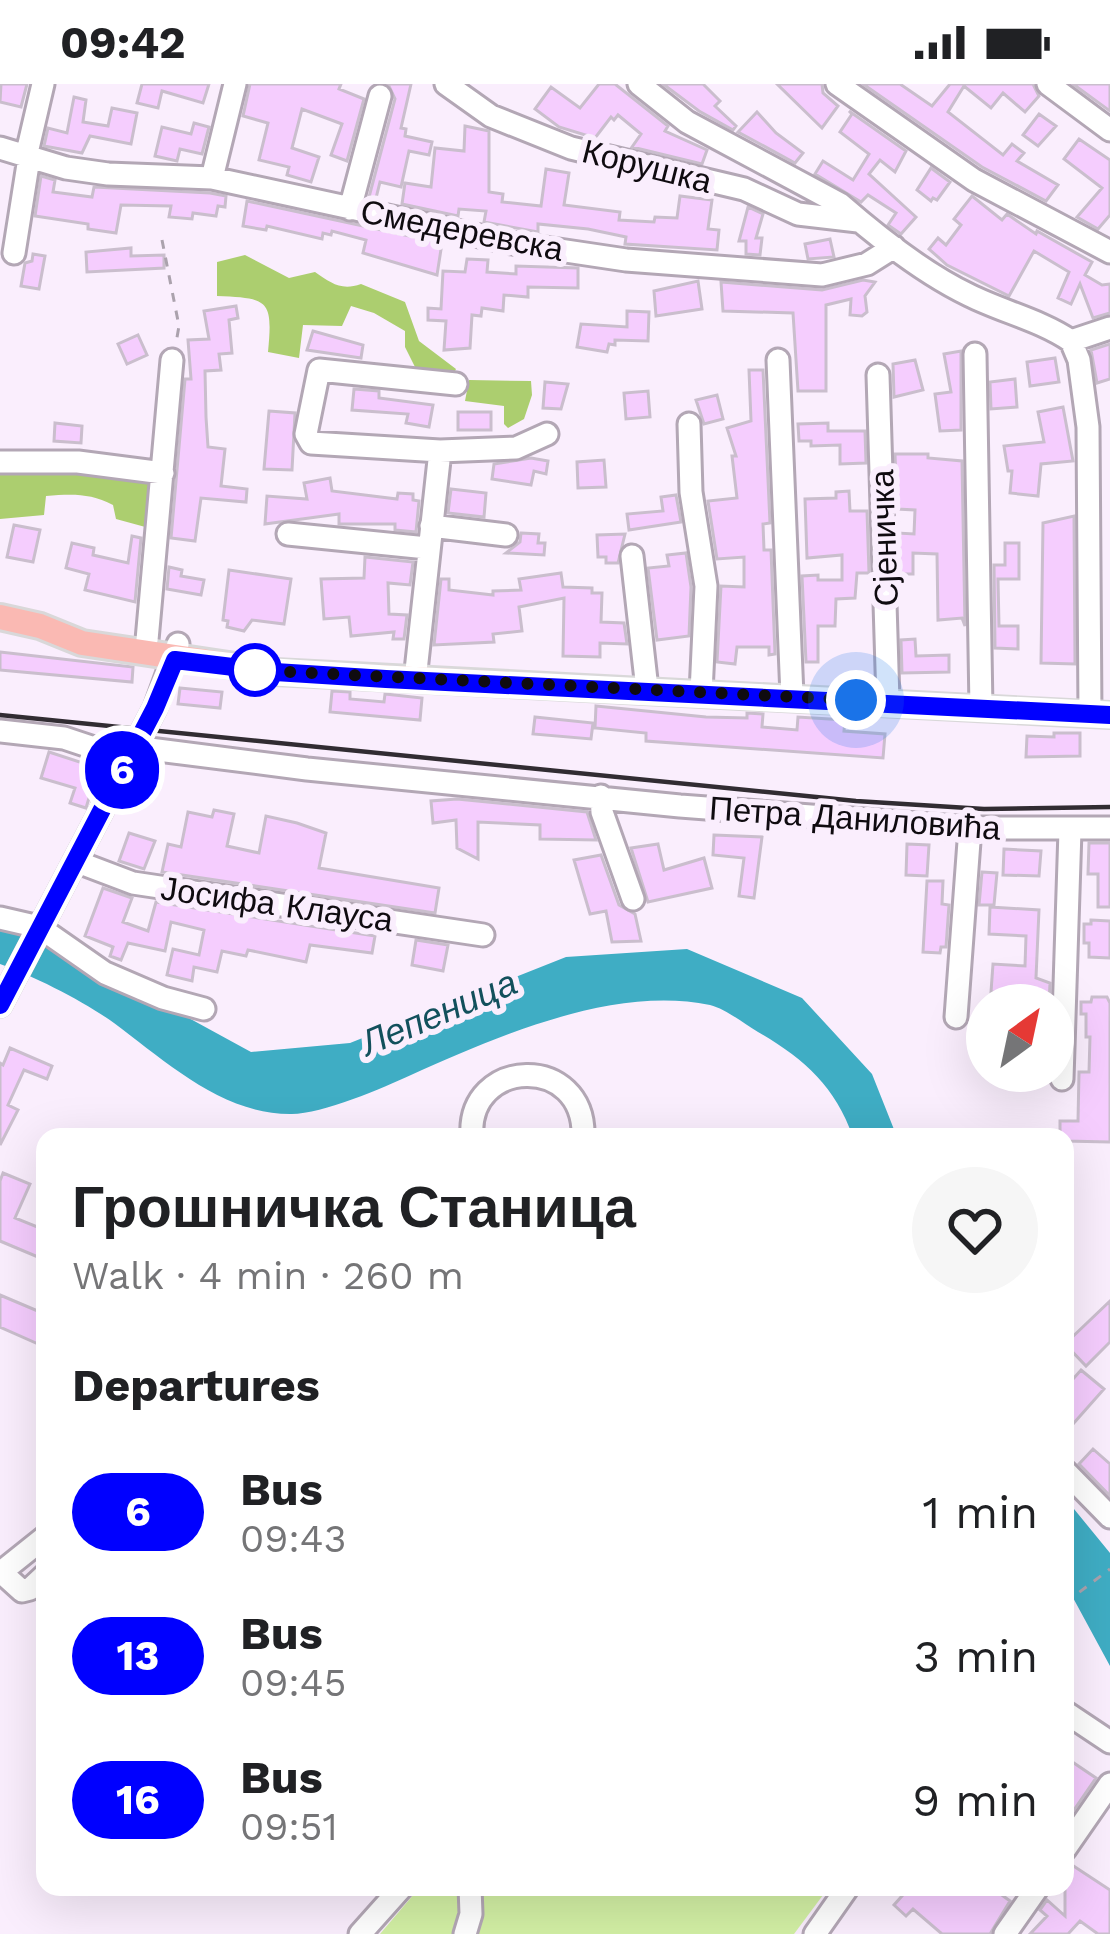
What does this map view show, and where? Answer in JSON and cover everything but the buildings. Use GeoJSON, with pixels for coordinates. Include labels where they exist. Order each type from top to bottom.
{"type":"FeatureCollection","features":[{"type":"Feature","properties":{"kind":"main road"},"geometry":{"type":"LineString","coordinates":[[0,617],[82,643],[176,652],[275,672],[1100,715]]}},
{"type":"Feature","properties":{"kind":"main road"},"geometry":{"type":"LineString","coordinates":[[40,626],[78,626],[148,640],[176,652]]}},
{"type":"Feature","properties":{"kind":"street"},"geometry":{"type":"LineString","coordinates":[[14,253],[43,84]]}},
{"type":"Feature","properties":{"kind":"street"},"geometry":{"type":"LineString","coordinates":[[212,178],[235,84]]}},
{"type":"Feature","properties":{"kind":"street","name":"Корушка"},"geometry":{"type":"LineString","coordinates":[[446,84],[491,116],[571,148],[744,189],[798,214],[858,221]]}},
{"type":"Feature","properties":{"kind":"street"},"geometry":{"type":"LineString","coordinates":[[639,84],[687,122],[840,204],[894,247],[970,296],[1049,327],[1071,341],[1079,360],[1088,427],[1100,715]]}},
{"type":"Feature","properties":{"kind":"street"},"geometry":{"type":"LineString","coordinates":[[837,84],[974,180],[1110,252]]}},
{"type":"Feature","properties":{"kind":"street"},"geometry":{"type":"LineString","coordinates":[[1048,84],[1110,130]]}},
{"type":"Feature","properties":{"kind":"street"},"geometry":{"type":"LineString","coordinates":[[350,209],[380,96]]}},
{"type":"Feature","properties":{"kind":"street","name":"Смедеревска"},"geometry":{"type":"LineString","coordinates":[[0,148],[108,174],[212,178],[512,243],[728,270],[836,274],[867,264],[894,247]]}},
{"type":"Feature","properties":{"kind":"street"},"geometry":{"type":"LineString","coordinates":[[1071,341],[1110,328]]}},
{"type":"Feature","properties":{"kind":"street"},"geometry":{"type":"LineString","coordinates":[[974,354],[981,708]]}},
{"type":"Feature","properties":{"kind":"street"},"geometry":{"type":"LineString","coordinates":[[148,640],[172,360]]}},
{"type":"Feature","properties":{"kind":"street"},"geometry":{"type":"LineString","coordinates":[[778,360],[792,696]]}},
{"type":"Feature","properties":{"kind":"street"},"geometry":{"type":"LineString","coordinates":[[456,384],[319,370],[306,434],[311,443],[440,451],[516,448],[548,434]]}},
{"type":"Feature","properties":{"kind":"street","name":"Сјеничка"},"geometry":{"type":"LineString","coordinates":[[878,375],[888,701]]}},
{"type":"Feature","properties":{"kind":"street"},"geometry":{"type":"LineString","coordinates":[[689,424],[691,492],[706,586],[701,693]]}},
{"type":"Feature","properties":{"kind":"street"},"geometry":{"type":"LineString","coordinates":[[416,680],[440,451]]}},
{"type":"Feature","properties":{"kind":"street"},"geometry":{"type":"LineString","coordinates":[[0,462],[78,462],[163,473]]}},
{"type":"Feature","properties":{"kind":"street"},"geometry":{"type":"LineString","coordinates":[[288,534],[506,536]]}},
{"type":"Feature","properties":{"kind":"street"},"geometry":{"type":"LineString","coordinates":[[632,556],[647,689]]}},
{"type":"Feature","properties":{"kind":"street"},"geometry":{"type":"LineString","coordinates":[[0,1005],[131,753],[176,652]]}},
{"type":"Feature","properties":{"kind":"street","name":"Петра Даниловића"},"geometry":{"type":"LineString","coordinates":[[0,731],[131,753],[601,796],[970,828],[1110,828]]}},
{"type":"Feature","properties":{"kind":"street"},"geometry":{"type":"LineString","coordinates":[[601,796],[602,812],[633,899]]}},
{"type":"Feature","properties":{"kind":"street"},"geometry":{"type":"LineString","coordinates":[[956,1017],[970,828]]}},
{"type":"Feature","properties":{"kind":"street"},"geometry":{"type":"LineString","coordinates":[[1066,984],[1070,830]]}},
{"type":"Feature","properties":{"kind":"street","name":"Јосифа Клауса"},"geometry":{"type":"LineString","coordinates":[[75,861],[133,883],[483,935]]}},
{"type":"Feature","properties":{"kind":"street"},"geometry":{"type":"LineString","coordinates":[[0,918],[105,973],[163,998],[204,1009]]}},
{"type":"Feature","properties":{"kind":"street"},"geometry":{"type":"LineString","coordinates":[[471,1128],[483,1096],[496,1084],[530,1074],[547,1077],[574,1099],[583,1128]]}},
{"type":"Feature","properties":{"kind":"street"},"geometry":{"type":"LineString","coordinates":[[1074,1480],[1110,1517]]}},
{"type":"Feature","properties":{"kind":"street"},"geometry":{"type":"LineString","coordinates":[[36,1544],[1,1573],[22,1591],[36,1583]]}},
{"type":"Feature","properties":{"kind":"street"},"geometry":{"type":"LineString","coordinates":[[1074,1718],[1110,1742]]}},
{"type":"Feature","properties":{"kind":"street"},"geometry":{"type":"LineString","coordinates":[[1074,1836],[1110,1784]]}},
{"type":"Feature","properties":{"kind":"street"},"geometry":{"type":"LineString","coordinates":[[360,1934],[385,1896]]}},
{"type":"Feature","properties":{"kind":"street"},"geometry":{"type":"LineString","coordinates":[[465,1934],[470,1896]]}},
{"type":"Feature","properties":{"kind":"street"},"geometry":{"type":"LineString","coordinates":[[815,1934],[842,1896]]}},
{"type":"Feature","properties":{"kind":"street"},"geometry":{"type":"LineString","coordinates":[[1005,1934],[1032,1896]]}},
{"type":"Feature","properties":{"kind":"path"},"geometry":{"type":"LineString","coordinates":[[162,240],[179,326],[172,360]]}},
{"type":"Feature","properties":{"kind":"path"},"geometry":{"type":"LineString","coordinates":[[1074,1595],[1110,1569]]}},
{"type":"Feature","properties":{"kind":"green space"},"geometry":{"type":"Polygon","coordinates":[[[245,255],[289,278],[315,272],[336,285],[361,284],[405,302],[419,341],[456,369],[453,375],[415,367],[405,347],[405,331],[351,306],[342,326],[303,325],[299,358],[268,352],[264,305],[248,298],[217,296],[217,262],[245,255]]]}},
{"type":"Feature","properties":{"kind":"green space"},"geometry":{"type":"Polygon","coordinates":[[[469,380],[531,381],[524,419],[508,428],[504,406],[465,401],[469,380]]]}},
{"type":"Feature","properties":{"kind":"green space"},"geometry":{"type":"Polygon","coordinates":[[[77,470],[156,478],[149,528],[116,519],[113,505],[81,495],[46,496],[44,515],[0,519],[0,472],[77,470]]]}},
{"type":"Feature","properties":{"kind":"green space"},"geometry":{"type":"Polygon","coordinates":[[[412,1896],[822,1896],[794,1934],[380,1934],[412,1896]]]}},
{"type":"Feature","properties":{"kind":"water","name":"Лепеница"},"geometry":{"type":"Polygon","coordinates":[[[0,922],[24,928],[251,1052],[350,1043],[566,957],[687,949],[802,998],[872,1074],[893,1128],[850,1128],[827,1088],[789,1052],[716,1007],[673,1001],[635,1002],[557,1018],[334,1106],[303,1113],[265,1112],[196,1083],[89,1007],[0,964],[0,922]]]}},
{"type":"Feature","properties":{"kind":"water"},"geometry":{"type":"Polygon","coordinates":[[[1074,1509],[1110,1553],[1110,1666],[1074,1600],[1074,1509]]]}},
{"type":"Feature","properties":{"kind":"railway"},"geometry":{"type":"LineString","coordinates":[[0,715],[856,801],[984,809],[1110,807]]}},
{"type":"Feature","properties":{"kind":"bus line","name":"6"},"geometry":{"type":"LineString","coordinates":[[0,1005],[155,708],[175,660],[386,679],[1110,715]]}},
{"type":"Feature","properties":{"kind":"route"},"geometry":{"type":"LineString","coordinates":[[255,670],[251,670],[856,700]]}}]}
